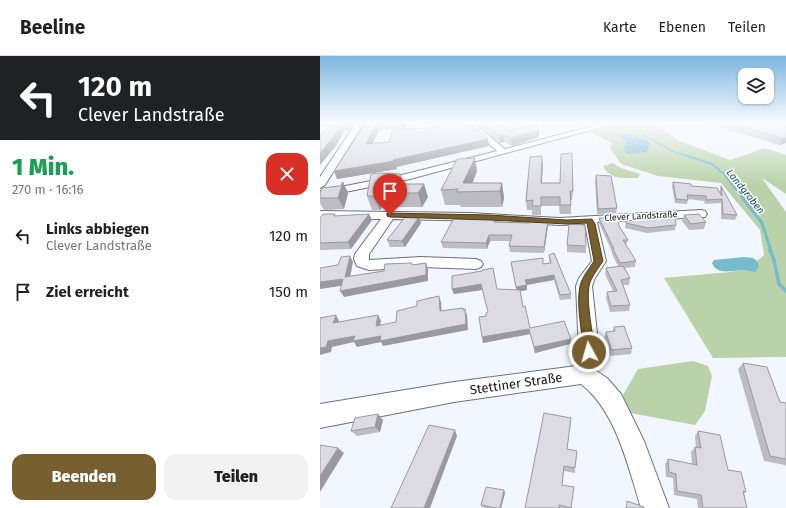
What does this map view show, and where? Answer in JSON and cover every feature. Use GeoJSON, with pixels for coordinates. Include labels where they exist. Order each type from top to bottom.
{"type":"FeatureCollection","features":[{"type":"Feature","properties":{"kind":"street"},"geometry":{"type":"LineString","coordinates":[[320,185],[347,143]]}},
{"type":"Feature","properties":{"kind":"street"},"geometry":{"type":"LineString","coordinates":[[493,143],[504,152]]}},
{"type":"Feature","properties":{"kind":"street"},"geometry":{"type":"LineString","coordinates":[[320,194],[406,178],[538,143]]}},
{"type":"Feature","properties":{"kind":"street","name":"Clever Landstraße"},"geometry":{"type":"LineString","coordinates":[[320,215],[490,217],[567,222],[589,221],[602,218],[701,214]]}},
{"type":"Feature","properties":{"kind":"street"},"geometry":{"type":"LineString","coordinates":[[390,215],[362,254],[360,259],[362,264],[369,265],[422,262],[476,264]]}},
{"type":"Feature","properties":{"kind":"street"},"geometry":{"type":"LineString","coordinates":[[589,221],[592,224],[599,261],[587,278],[584,286],[589,352],[584,374],[600,385],[613,402],[635,450],[655,508]]}},
{"type":"Feature","properties":{"kind":"street","name":"Stettiner Straße"},"geometry":{"type":"LineString","coordinates":[[320,416],[454,392],[584,374]]}},
{"type":"Feature","properties":{"kind":"green space"},"geometry":{"type":"Polygon","coordinates":[[[612,143],[686,143],[730,160],[765,148],[786,155],[786,194],[762,178],[786,212],[786,357],[713,358],[664,278],[730,272],[759,266],[757,261],[764,255],[760,230],[721,183],[658,176],[621,164],[610,148],[612,143]]]}},
{"type":"Feature","properties":{"kind":"green space"},"geometry":{"type":"Polygon","coordinates":[[[613,163],[621,168],[640,174],[638,178],[618,177],[609,174],[603,166],[613,163]]]}},
{"type":"Feature","properties":{"kind":"green space"},"geometry":{"type":"Polygon","coordinates":[[[693,361],[708,366],[712,376],[705,411],[695,425],[630,413],[623,395],[638,369],[693,361]]]}},
{"type":"Feature","properties":{"kind":"water"},"geometry":{"type":"Polygon","coordinates":[[[626,143],[650,143],[647,152],[631,154],[625,153],[624,147],[626,143]]]}},
{"type":"Feature","properties":{"kind":"water"},"geometry":{"type":"Polygon","coordinates":[[[744,257],[753,258],[757,261],[759,266],[756,272],[742,270],[720,271],[714,267],[712,263],[714,260],[744,257]]]}},
{"type":"Feature","properties":{"kind":"building"},"geometry":{"type":"Polygon","coordinates":[[[320,143],[329,143],[320,153],[320,143]]]}},
{"type":"Feature","properties":{"kind":"building"},"geometry":{"type":"Polygon","coordinates":[[[353,143],[469,143],[393,160],[394,161],[334,171],[353,143]]]}},
{"type":"Feature","properties":{"kind":"building"},"geometry":{"type":"Polygon","coordinates":[[[572,153],[573,191],[570,191],[571,205],[560,205],[560,197],[541,197],[541,206],[532,206],[533,200],[526,201],[530,157],[542,156],[541,183],[560,183],[561,154],[572,153]]]}},
{"type":"Feature","properties":{"kind":"building"},"geometry":{"type":"Polygon","coordinates":[[[475,158],[463,183],[502,183],[500,191],[457,192],[458,189],[441,190],[457,159],[475,158]]]}},
{"type":"Feature","properties":{"kind":"building"},"geometry":{"type":"Polygon","coordinates":[[[371,174],[400,174],[401,184],[424,184],[418,193],[377,193],[374,196],[367,196],[371,174]]]}},
{"type":"Feature","properties":{"kind":"building"},"geometry":{"type":"Polygon","coordinates":[[[596,175],[611,176],[617,208],[598,209],[596,175]]]}},
{"type":"Feature","properties":{"kind":"building"},"geometry":{"type":"Polygon","coordinates":[[[343,182],[338,198],[320,198],[322,188],[340,186],[343,182]]]}},
{"type":"Feature","properties":{"kind":"building"},"geometry":{"type":"Polygon","coordinates":[[[673,182],[691,184],[691,186],[717,188],[722,196],[721,186],[737,215],[723,214],[722,199],[707,200],[706,196],[687,195],[688,200],[676,199],[673,182]]]}},
{"type":"Feature","properties":{"kind":"building"},"geometry":{"type":"Polygon","coordinates":[[[323,214],[335,214],[334,216],[369,214],[348,242],[320,243],[320,218],[323,214]]]}},
{"type":"Feature","properties":{"kind":"building"},"geometry":{"type":"Polygon","coordinates":[[[699,214],[706,222],[691,224],[684,215],[699,214]]]}},
{"type":"Feature","properties":{"kind":"building"},"geometry":{"type":"Polygon","coordinates":[[[675,216],[676,225],[648,228],[626,223],[626,221],[675,216]]]}},
{"type":"Feature","properties":{"kind":"building"},"geometry":{"type":"Polygon","coordinates":[[[405,217],[419,217],[402,241],[387,240],[405,217]]]}},
{"type":"Feature","properties":{"kind":"building"},"geometry":{"type":"Polygon","coordinates":[[[454,218],[495,219],[494,222],[529,223],[530,219],[548,220],[544,247],[509,246],[512,235],[489,235],[486,243],[441,242],[454,218]]]}},
{"type":"Feature","properties":{"kind":"building"},"geometry":{"type":"Polygon","coordinates":[[[599,218],[618,218],[619,226],[628,240],[623,240],[636,261],[620,263],[599,218]]]}},
{"type":"Feature","properties":{"kind":"building"},"geometry":{"type":"Polygon","coordinates":[[[569,224],[585,225],[586,246],[567,245],[569,224]]]}},
{"type":"Feature","properties":{"kind":"building"},"geometry":{"type":"Polygon","coordinates":[[[554,253],[571,294],[560,295],[554,275],[525,280],[527,285],[516,287],[511,262],[543,258],[543,264],[551,263],[549,255],[554,253]]]}},
{"type":"Feature","properties":{"kind":"building"},"geometry":{"type":"Polygon","coordinates":[[[350,256],[345,277],[384,271],[385,264],[412,263],[412,265],[426,263],[426,275],[340,291],[343,279],[320,282],[320,268],[338,265],[341,257],[350,256]]]}},
{"type":"Feature","properties":{"kind":"building"},"geometry":{"type":"Polygon","coordinates":[[[623,266],[630,278],[621,280],[630,305],[611,306],[607,292],[617,291],[606,268],[623,266]]]}},
{"type":"Feature","properties":{"kind":"building"},"geometry":{"type":"Polygon","coordinates":[[[493,268],[497,289],[520,290],[523,307],[525,306],[530,328],[564,321],[571,339],[534,347],[529,329],[482,337],[479,317],[486,316],[486,313],[488,312],[481,284],[452,289],[452,276],[493,268]]]}},
{"type":"Feature","properties":{"kind":"building"},"geometry":{"type":"Polygon","coordinates":[[[439,296],[440,311],[465,309],[466,324],[380,341],[381,336],[353,341],[355,336],[328,341],[326,347],[320,348],[320,318],[336,315],[333,323],[378,315],[376,326],[396,322],[397,311],[417,306],[417,301],[439,296]]]}},
{"type":"Feature","properties":{"kind":"building"},"geometry":{"type":"Polygon","coordinates":[[[624,326],[632,348],[611,350],[606,332],[615,331],[614,327],[624,326]]]}},
{"type":"Feature","properties":{"kind":"building"},"geometry":{"type":"Polygon","coordinates":[[[743,363],[767,367],[780,402],[786,403],[786,459],[770,456],[743,363]]]}},
{"type":"Feature","properties":{"kind":"building"},"geometry":{"type":"Polygon","coordinates":[[[544,413],[571,418],[567,449],[577,451],[575,468],[564,466],[562,485],[574,487],[571,508],[559,505],[559,508],[525,508],[544,413]]]}},
{"type":"Feature","properties":{"kind":"building"},"geometry":{"type":"Polygon","coordinates":[[[378,414],[375,427],[351,431],[355,418],[378,414]]]}},
{"type":"Feature","properties":{"kind":"building"},"geometry":{"type":"Polygon","coordinates":[[[429,425],[455,430],[424,508],[391,508],[429,425]]]}},
{"type":"Feature","properties":{"kind":"building"},"geometry":{"type":"Polygon","coordinates":[[[698,431],[720,435],[728,470],[741,472],[746,492],[743,491],[747,508],[703,508],[701,495],[677,491],[676,474],[669,472],[668,459],[697,465],[695,447],[701,448],[698,431]]]}},
{"type":"Feature","properties":{"kind":"building"},"geometry":{"type":"Polygon","coordinates":[[[320,445],[338,448],[320,476],[320,445]]]}},
{"type":"Feature","properties":{"kind":"building"},"geometry":{"type":"Polygon","coordinates":[[[486,487],[504,490],[500,508],[481,505],[486,487]]]}},
{"type":"Feature","properties":{"kind":"building"},"geometry":{"type":"Polygon","coordinates":[[[627,501],[644,507],[644,508],[626,508],[627,501]]]}},
{"type":"Feature","properties":{"kind":"waterway","name":"Landgraben"},"geometry":{"type":"LineString","coordinates":[[658,143],[674,152],[688,156]]}},
{"type":"Feature","properties":{"kind":"waterway","name":"Landgraben"},"geometry":{"type":"LineString","coordinates":[[684,155],[712,164],[724,174],[743,198]]}},
{"type":"Feature","properties":{"kind":"waterway","name":"Landgraben"},"geometry":{"type":"LineString","coordinates":[[742,197],[762,223],[771,251]]}},
{"type":"Feature","properties":{"kind":"waterway","name":"Landgraben"},"geometry":{"type":"LineString","coordinates":[[770,250],[774,260],[779,284],[786,291]]}},
{"type":"Feature","properties":{"kind":"route"},"geometry":{"type":"LineString","coordinates":[[390,215],[490,217],[567,222],[589,221],[592,224],[599,261],[597,266],[587,278],[584,286],[589,352]]}}]}
